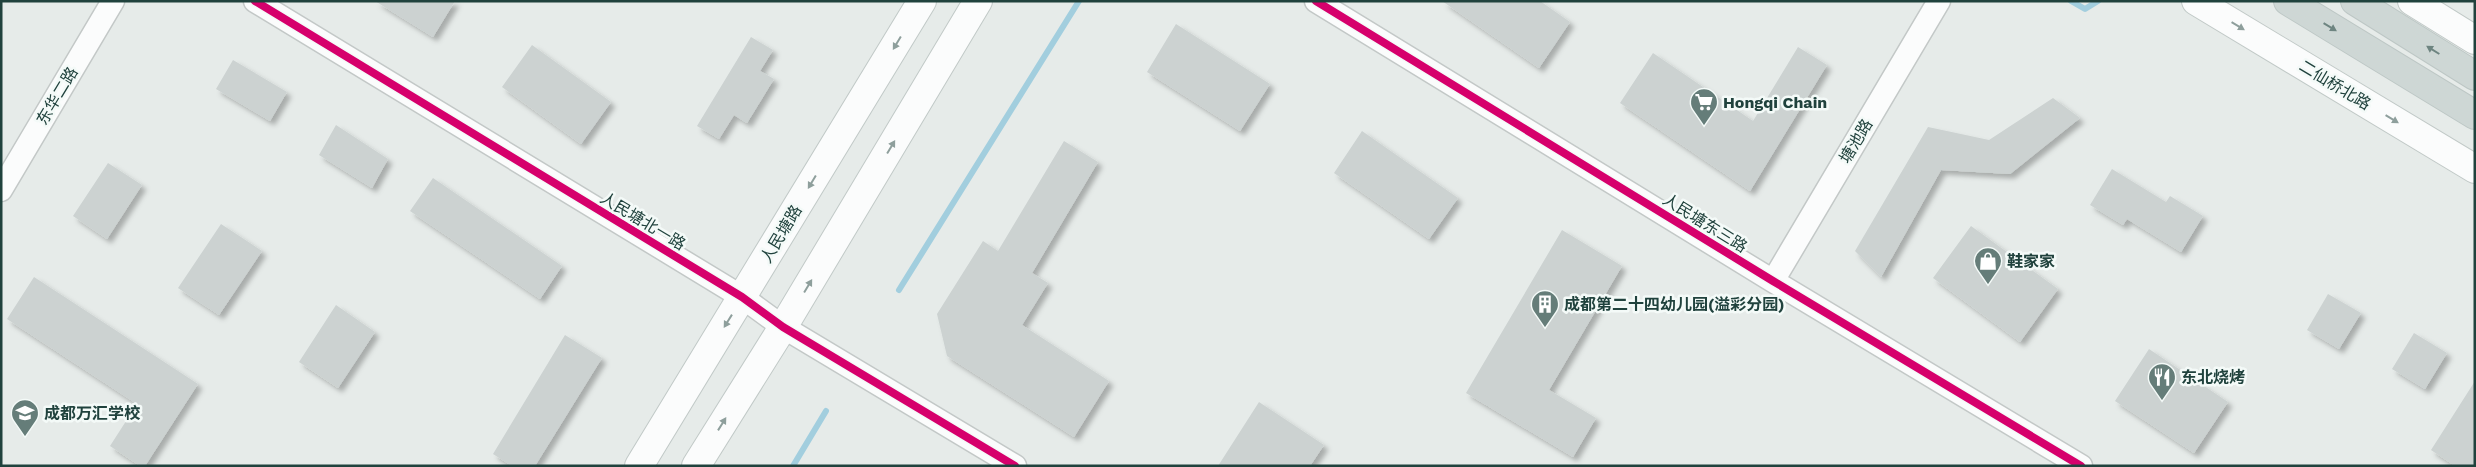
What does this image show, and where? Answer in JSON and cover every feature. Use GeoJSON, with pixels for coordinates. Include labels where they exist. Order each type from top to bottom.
{"type":"FeatureCollection","features":[{"type":"Feature","properties":{"kind":"main road","name":"人民塘路"},"geometry":{"type":"LineString","coordinates":[[639,466],[922,1]]}},
{"type":"Feature","properties":{"kind":"main road"},"geometry":{"type":"LineString","coordinates":[[696,466],[784,327],[978,1]]}},
{"type":"Feature","properties":{"kind":"main road","name":"二仙桥北路"},"geometry":{"type":"LineString","coordinates":[[2196,1],[2475,169]]}},
{"type":"Feature","properties":{"kind":"main road"},"geometry":{"type":"LineString","coordinates":[[2288,1],[2475,115]]}},
{"type":"Feature","properties":{"kind":"main road"},"geometry":{"type":"LineString","coordinates":[[2355,1],[2475,76]]}},
{"type":"Feature","properties":{"kind":"main road"},"geometry":{"type":"LineString","coordinates":[[2412,1],[2475,40]]}},
{"type":"Feature","properties":{"kind":"street","name":"东华二路"},"geometry":{"type":"LineString","coordinates":[[1,190],[112,1]]}},
{"type":"Feature","properties":{"kind":"street","name":"人民塘北一路"},"geometry":{"type":"LineString","coordinates":[[255,1],[742,297],[784,327],[1015,466]]}},
{"type":"Feature","properties":{"kind":"street","name":"人民塘东三路"},"geometry":{"type":"LineString","coordinates":[[1316,1],[1773,281],[2081,466]]}},
{"type":"Feature","properties":{"kind":"street","name":"塘池路"},"geometry":{"type":"LineString","coordinates":[[1773,281],[1939,1]]}},
{"type":"Feature","properties":{"kind":"building"},"geometry":{"type":"Polygon","coordinates":[[[375,1],[455,1],[433,37],[375,1]]]}},
{"type":"Feature","properties":{"kind":"building"},"geometry":{"type":"Polygon","coordinates":[[[1442,1],[1540,1],[1570,22],[1539,68],[1442,1]]]}},
{"type":"Feature","properties":{"kind":"building"},"geometry":{"type":"Polygon","coordinates":[[[1176,24],[1270,84],[1240,131],[1147,72],[1176,24]]]}},
{"type":"Feature","properties":{"kind":"building"},"geometry":{"type":"Polygon","coordinates":[[[751,37],[773,50],[760,71],[774,79],[747,123],[734,115],[719,139],[697,126],[751,37]]]}},
{"type":"Feature","properties":{"kind":"building"},"geometry":{"type":"Polygon","coordinates":[[[532,45],[611,102],[581,144],[502,87],[532,45]]]}},
{"type":"Feature","properties":{"kind":"building"},"geometry":{"type":"Polygon","coordinates":[[[1798,47],[1827,65],[1750,191],[1620,103],[1653,53],[1753,121],[1798,47]]]}},
{"type":"Feature","properties":{"kind":"building"},"geometry":{"type":"Polygon","coordinates":[[[233,60],[287,92],[270,121],[216,89],[233,60]]]}},
{"type":"Feature","properties":{"kind":"building"},"geometry":{"type":"Polygon","coordinates":[[[2053,98],[2080,118],[2010,174],[1941,170],[1881,277],[1855,251],[1928,127],[1989,140],[2053,98]]]}},
{"type":"Feature","properties":{"kind":"building"},"geometry":{"type":"Polygon","coordinates":[[[336,125],[388,159],[372,188],[319,155],[336,125]]]}},
{"type":"Feature","properties":{"kind":"building"},"geometry":{"type":"Polygon","coordinates":[[[1362,131],[1458,198],[1429,239],[1334,173],[1362,131]]]}},
{"type":"Feature","properties":{"kind":"building"},"geometry":{"type":"Polygon","coordinates":[[[1064,141],[1098,162],[1032,273],[1048,283],[1022,325],[1109,381],[1074,437],[947,356],[937,314],[983,241],[998,251],[1064,141]]]}},
{"type":"Feature","properties":{"kind":"building"},"geometry":{"type":"Polygon","coordinates":[[[108,163],[142,185],[107,239],[73,216],[108,163]]]}},
{"type":"Feature","properties":{"kind":"building"},"geometry":{"type":"Polygon","coordinates":[[[2112,169],[2166,202],[2170,196],[2203,216],[2181,252],[2127,219],[2123,225],[2090,205],[2112,169]]]}},
{"type":"Feature","properties":{"kind":"building"},"geometry":{"type":"Polygon","coordinates":[[[433,178],[562,266],[540,299],[410,211],[433,178]]]}},
{"type":"Feature","properties":{"kind":"building"},"geometry":{"type":"Polygon","coordinates":[[[221,224],[262,251],[219,315],[178,288],[221,224]]]}},
{"type":"Feature","properties":{"kind":"building"},"geometry":{"type":"Polygon","coordinates":[[[1971,226],[2058,289],[2020,342],[1933,278],[1971,226]]]}},
{"type":"Feature","properties":{"kind":"building","name":"成都第二十四幼儿园(溢彩分园)"},"geometry":{"type":"Polygon","coordinates":[[[1562,230],[1622,266],[1549,390],[1596,418],[1573,457],[1466,393],[1562,230]]]}},
{"type":"Feature","properties":{"kind":"building"},"geometry":{"type":"Polygon","coordinates":[[[34,277],[198,384],[145,466],[140,466],[110,446],[137,404],[7,319],[34,277]]]}},
{"type":"Feature","properties":{"kind":"building"},"geometry":{"type":"Polygon","coordinates":[[[2328,294],[2361,313],[2339,349],[2307,330],[2328,294]]]}},
{"type":"Feature","properties":{"kind":"building"},"geometry":{"type":"Polygon","coordinates":[[[336,305],[375,332],[338,388],[299,362],[336,305]]]}},
{"type":"Feature","properties":{"kind":"building"},"geometry":{"type":"Polygon","coordinates":[[[2414,333],[2447,353],[2425,389],[2392,369],[2414,333]]]}},
{"type":"Feature","properties":{"kind":"building"},"geometry":{"type":"Polygon","coordinates":[[[565,335],[602,358],[535,466],[512,466],[493,454],[565,335]]]}},
{"type":"Feature","properties":{"kind":"building"},"geometry":{"type":"Polygon","coordinates":[[[2149,349],[2228,402],[2194,453],[2115,401],[2149,349]]]}},
{"type":"Feature","properties":{"kind":"building"},"geometry":{"type":"Polygon","coordinates":[[[2475,381],[2475,466],[2455,466],[2431,450],[2475,381]]]}},
{"type":"Feature","properties":{"kind":"building"},"geometry":{"type":"Polygon","coordinates":[[[1259,402],[1324,445],[1310,466],[1218,466],[1259,402]]]}},
{"type":"Feature","properties":{"kind":"waterway"},"geometry":{"type":"LineString","coordinates":[[899,290],[1079,1]]}},
{"type":"Feature","properties":{"kind":"waterway"},"geometry":{"type":"LineString","coordinates":[[2071,1],[2085,9],[2098,1]]}},
{"type":"Feature","properties":{"kind":"waterway"},"geometry":{"type":"LineString","coordinates":[[793,466],[826,411]]}},
{"type":"Feature","properties":{"kind":"cycle path"},"geometry":{"type":"LineString","coordinates":[[255,1],[742,297],[783,327],[1015,466]]}},
{"type":"Feature","properties":{"kind":"cycle path"},"geometry":{"type":"LineString","coordinates":[[1316,1],[1773,281],[2081,466]]}},
{"type":"Feature","properties":{"kind":"place","name":"Hongqi Chain"},"geometry":{"type":"Point","coordinates":[1704,126]}},
{"type":"Feature","properties":{"kind":"place","name":"鞋家家"},"geometry":{"type":"Point","coordinates":[1988,285]}},
{"type":"Feature","properties":{"kind":"place","name":"成都第二十四幼儿园(溢彩分园)"},"geometry":{"type":"Point","coordinates":[1545,328]}},
{"type":"Feature","properties":{"kind":"place","name":"东北烧烤"},"geometry":{"type":"Point","coordinates":[2162,401]}},
{"type":"Feature","properties":{"kind":"place","name":"成都万汇学校"},"geometry":{"type":"Point","coordinates":[25,437]}}]}
